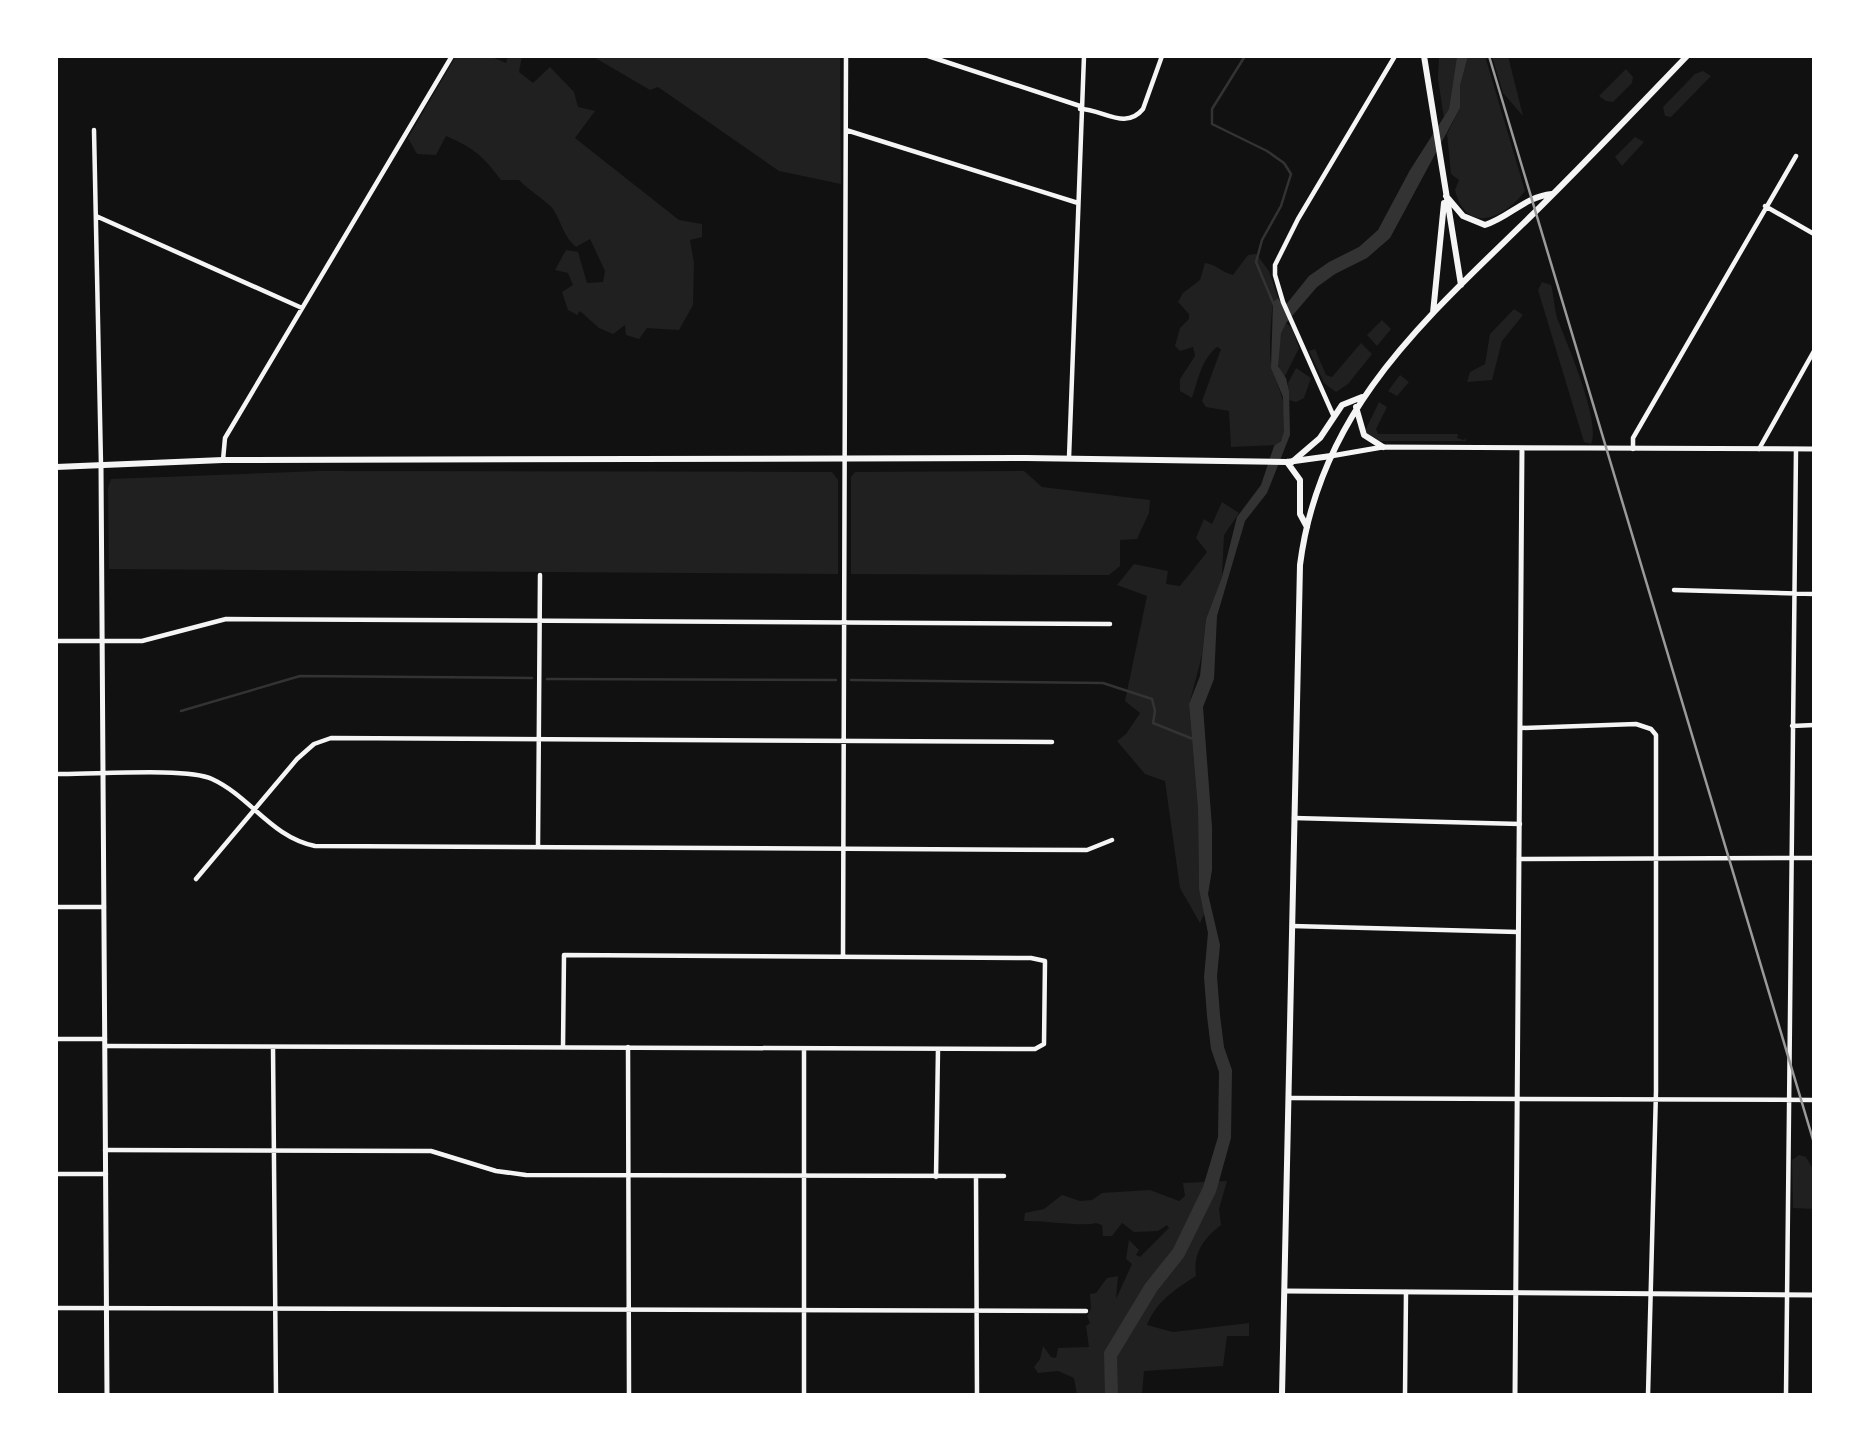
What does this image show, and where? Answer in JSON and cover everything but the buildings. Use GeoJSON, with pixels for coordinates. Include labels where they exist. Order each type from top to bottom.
{"type":"FeatureCollection","features":[{"type":"Feature","properties":{"kind":"main road"},"geometry":{"type":"LineString","coordinates":[[1424,56],[1461,285]]}},
{"type":"Feature","properties":{"kind":"main road"},"geometry":{"type":"LineString","coordinates":[[1282,1395],[1300,565],[1316,491],[1356,407],[1409,337],[1688,56]]}},
{"type":"Feature","properties":{"kind":"main road"},"geometry":{"type":"LineString","coordinates":[[1445,194],[1463,216],[1485,225],[1502,218],[1529,199],[1552,194]]}},
{"type":"Feature","properties":{"kind":"main road"},"geometry":{"type":"LineString","coordinates":[[1433,313],[1445,194]]}},
{"type":"Feature","properties":{"kind":"main road"},"geometry":{"type":"LineString","coordinates":[[1290,462],[1320,438],[1342,405],[1363,396]]}},
{"type":"Feature","properties":{"kind":"main road"},"geometry":{"type":"LineString","coordinates":[[1356,407],[1364,435],[1383,447]]}},
{"type":"Feature","properties":{"kind":"main road"},"geometry":{"type":"LineString","coordinates":[[56,467],[223,460],[1069,458],[1290,462],[1331,456]]}},
{"type":"Feature","properties":{"kind":"main road"},"geometry":{"type":"LineString","coordinates":[[1290,462],[1300,480],[1300,514],[1307,527]]}},
{"type":"Feature","properties":{"kind":"street"},"geometry":{"type":"LineString","coordinates":[[223,460],[225,438],[452,56]]}},
{"type":"Feature","properties":{"kind":"street"},"geometry":{"type":"LineString","coordinates":[[843,957],[846,56]]}},
{"type":"Feature","properties":{"kind":"street"},"geometry":{"type":"LineString","coordinates":[[928,56],[1122,120],[1137,116],[1162,56]]}},
{"type":"Feature","properties":{"kind":"street"},"geometry":{"type":"LineString","coordinates":[[1069,458],[1084,56]]}},
{"type":"Feature","properties":{"kind":"street"},"geometry":{"type":"LineString","coordinates":[[1334,418],[1283,302],[1275,275],[1279,255],[1395,56]]}},
{"type":"Feature","properties":{"kind":"street"},"geometry":{"type":"LineString","coordinates":[[94,130],[101,464],[107,1395]]}},
{"type":"Feature","properties":{"kind":"street"},"geometry":{"type":"LineString","coordinates":[[846,130],[1078,203]]}},
{"type":"Feature","properties":{"kind":"street"},"geometry":{"type":"LineString","coordinates":[[1633,449],[1633,438],[1796,156]]}},
{"type":"Feature","properties":{"kind":"street"},"geometry":{"type":"LineString","coordinates":[[1766,206],[1814,234]]}},
{"type":"Feature","properties":{"kind":"street"},"geometry":{"type":"LineString","coordinates":[[96,216],[302,308]]}},
{"type":"Feature","properties":{"kind":"street"},"geometry":{"type":"LineString","coordinates":[[1759,450],[1814,351]]}},
{"type":"Feature","properties":{"kind":"street"},"geometry":{"type":"LineString","coordinates":[[1331,456],[1383,447],[1814,449]]}},
{"type":"Feature","properties":{"kind":"street"},"geometry":{"type":"LineString","coordinates":[[1515,1395],[1522,448]]}},
{"type":"Feature","properties":{"kind":"street"},"geometry":{"type":"LineString","coordinates":[[1786,1395],[1796,449]]}},
{"type":"Feature","properties":{"kind":"street"},"geometry":{"type":"LineString","coordinates":[[538,847],[540,575]]}},
{"type":"Feature","properties":{"kind":"street"},"geometry":{"type":"LineString","coordinates":[[1674,590],[1814,594]]}},
{"type":"Feature","properties":{"kind":"street"},"geometry":{"type":"LineString","coordinates":[[56,641],[148,640],[226,619],[1110,624]]}},
{"type":"Feature","properties":{"kind":"street"},"geometry":{"type":"LineString","coordinates":[[1521,728],[1636,724],[1651,729],[1658,746],[1655,1099],[1648,1395]]}},
{"type":"Feature","properties":{"kind":"street"},"geometry":{"type":"LineString","coordinates":[[1792,726],[1814,725]]}},
{"type":"Feature","properties":{"kind":"street"},"geometry":{"type":"LineString","coordinates":[[196,879],[305,750],[331,738],[1052,742]]}},
{"type":"Feature","properties":{"kind":"street"},"geometry":{"type":"LineString","coordinates":[[56,774],[195,774],[221,784],[286,836],[315,846],[1087,850],[1112,840]]}},
{"type":"Feature","properties":{"kind":"street"},"geometry":{"type":"LineString","coordinates":[[1294,818],[1520,824]]}},
{"type":"Feature","properties":{"kind":"street"},"geometry":{"type":"LineString","coordinates":[[1519,859],[1814,858]]}},
{"type":"Feature","properties":{"kind":"street"},"geometry":{"type":"LineString","coordinates":[[56,907],[104,907]]}},
{"type":"Feature","properties":{"kind":"street"},"geometry":{"type":"LineString","coordinates":[[1292,926],[1518,932]]}},
{"type":"Feature","properties":{"kind":"street"},"geometry":{"type":"LineString","coordinates":[[106,1046],[1035,1049],[1044,1044],[1045,961],[564,955],[562,1046]]}},
{"type":"Feature","properties":{"kind":"street"},"geometry":{"type":"LineString","coordinates":[[56,1039],[105,1039]]}},
{"type":"Feature","properties":{"kind":"street"},"geometry":{"type":"LineString","coordinates":[[273,1047],[276,1395]]}},
{"type":"Feature","properties":{"kind":"street"},"geometry":{"type":"LineString","coordinates":[[628,1047],[629,1395]]}},
{"type":"Feature","properties":{"kind":"street"},"geometry":{"type":"LineString","coordinates":[[804,1049],[804,1395]]}},
{"type":"Feature","properties":{"kind":"street"},"geometry":{"type":"LineString","coordinates":[[936,1177],[938,1049]]}},
{"type":"Feature","properties":{"kind":"street"},"geometry":{"type":"LineString","coordinates":[[1289,1098],[1814,1100]]}},
{"type":"Feature","properties":{"kind":"street"},"geometry":{"type":"LineString","coordinates":[[106,1150],[431,1151],[510,1174],[1004,1176]]}},
{"type":"Feature","properties":{"kind":"street"},"geometry":{"type":"LineString","coordinates":[[56,1174],[106,1174]]}},
{"type":"Feature","properties":{"kind":"street"},"geometry":{"type":"LineString","coordinates":[[976,1177],[976,1395]]}},
{"type":"Feature","properties":{"kind":"street"},"geometry":{"type":"LineString","coordinates":[[1285,1291],[1814,1295]]}},
{"type":"Feature","properties":{"kind":"street"},"geometry":{"type":"LineString","coordinates":[[1405,1395],[1406,1292]]}},
{"type":"Feature","properties":{"kind":"street"},"geometry":{"type":"LineString","coordinates":[[56,1308],[1086,1311]]}},
{"type":"Feature","properties":{"kind":"shaded area"},"geometry":{"type":"Polygon","coordinates":[[[456,56],[490,56],[506,63],[508,56],[522,56],[519,72],[533,83],[550,67],[574,92],[578,107],[595,111],[575,138],[679,220],[702,224],[702,237],[690,240],[694,263],[693,305],[679,330],[647,328],[639,339],[626,335],[625,325],[613,334],[599,328],[580,311],[577,315],[568,310],[562,292],[573,285],[568,273],[555,270],[566,250],[578,252],[587,283],[603,282],[605,271],[590,239],[576,247],[547,203],[519,180],[501,180],[477,154],[456,140],[446,136],[436,155],[417,154],[408,138],[456,56]]]}},
{"type":"Feature","properties":{"kind":"shaded area"},"geometry":{"type":"Polygon","coordinates":[[[592,56],[840,56],[841,184],[779,171],[658,87],[650,90],[592,56]]]}},
{"type":"Feature","properties":{"kind":"shaded area"},"geometry":{"type":"Polygon","coordinates":[[[1439,56],[1457,56],[1449,109],[1444,118],[1438,79],[1439,56]]]}},
{"type":"Feature","properties":{"kind":"shaded area"},"geometry":{"type":"Polygon","coordinates":[[[1457,56],[1468,56],[1460,86],[1460,108],[1390,238],[1367,258],[1335,274],[1317,287],[1286,323],[1281,334],[1278,366],[1286,378],[1289,391],[1290,435],[1267,493],[1245,521],[1217,616],[1214,679],[1203,707],[1212,827],[1212,870],[1208,894],[1220,945],[1217,976],[1220,1015],[1224,1047],[1232,1070],[1231,1138],[1216,1192],[1184,1257],[1157,1291],[1117,1357],[1118,1395],[1105,1395],[1104,1352],[1145,1284],[1173,1249],[1203,1187],[1218,1137],[1219,1072],[1211,1049],[1207,1016],[1204,977],[1208,933],[1199,889],[1198,810],[1189,704],[1200,676],[1206,619],[1222,577],[1237,517],[1261,485],[1274,446],[1281,441],[1284,432],[1283,397],[1271,368],[1273,302],[1278,298],[1284,307],[1309,276],[1359,247],[1378,230],[1410,170],[1449,109],[1457,56]]]}},
{"type":"Feature","properties":{"kind":"shaded area"},"geometry":{"type":"Polygon","coordinates":[[[1468,56],[1485,56],[1525,191],[1507,209],[1486,218],[1468,213],[1460,204],[1455,190],[1459,180],[1451,174],[1447,134],[1460,108],[1460,86],[1468,56]]]}},
{"type":"Feature","properties":{"kind":"shaded area"},"geometry":{"type":"Polygon","coordinates":[[[1492,56],[1508,56],[1523,116],[1503,93],[1492,56]]]}},
{"type":"Feature","properties":{"kind":"shaded area"},"geometry":{"type":"Polygon","coordinates":[[[1626,69],[1633,77],[1632,83],[1613,102],[1599,96],[1626,69]]]}},
{"type":"Feature","properties":{"kind":"shaded area"},"geometry":{"type":"Polygon","coordinates":[[[1703,71],[1711,76],[1671,117],[1665,116],[1663,107],[1695,74],[1703,71]]]}},
{"type":"Feature","properties":{"kind":"shaded area"},"geometry":{"type":"Polygon","coordinates":[[[1635,137],[1644,142],[1622,166],[1615,157],[1635,137]]]}},
{"type":"Feature","properties":{"kind":"shaded area"},"geometry":{"type":"Polygon","coordinates":[[[1256,254],[1269,271],[1278,298],[1273,302],[1270,354],[1285,407],[1286,427],[1277,445],[1231,447],[1229,411],[1206,407],[1202,401],[1221,349],[1217,347],[1207,358],[1192,398],[1180,391],[1180,379],[1195,356],[1193,347],[1180,351],[1175,346],[1180,328],[1189,319],[1189,314],[1178,302],[1183,293],[1200,280],[1205,263],[1233,275],[1248,255],[1256,254]]]}},
{"type":"Feature","properties":{"kind":"shaded area"},"geometry":{"type":"Polygon","coordinates":[[[1542,282],[1551,285],[1557,319],[1588,402],[1593,433],[1591,444],[1584,442],[1538,290],[1542,282]]]}},
{"type":"Feature","properties":{"kind":"shaded area"},"geometry":{"type":"Polygon","coordinates":[[[1514,309],[1523,315],[1502,341],[1492,380],[1467,382],[1470,372],[1485,364],[1490,334],[1514,309]]]}},
{"type":"Feature","properties":{"kind":"shaded area"},"geometry":{"type":"Polygon","coordinates":[[[1382,320],[1391,329],[1377,346],[1367,335],[1382,320]]]}},
{"type":"Feature","properties":{"kind":"shaded area"},"geometry":{"type":"Polygon","coordinates":[[[1286,323],[1292,328],[1299,348],[1285,376],[1277,358],[1286,323]]]}},
{"type":"Feature","properties":{"kind":"shaded area"},"geometry":{"type":"Polygon","coordinates":[[[1361,343],[1372,354],[1348,384],[1336,392],[1324,383],[1309,351],[1315,349],[1326,375],[1332,377],[1361,343]]]}},
{"type":"Feature","properties":{"kind":"shaded area"},"geometry":{"type":"Polygon","coordinates":[[[1296,368],[1311,378],[1304,398],[1296,402],[1289,400],[1288,383],[1296,368]]]}},
{"type":"Feature","properties":{"kind":"shaded area"},"geometry":{"type":"Polygon","coordinates":[[[1400,375],[1409,382],[1397,396],[1388,391],[1400,375]]]}},
{"type":"Feature","properties":{"kind":"shaded area"},"geometry":{"type":"Polygon","coordinates":[[[1379,402],[1387,407],[1376,429],[1378,434],[1458,434],[1457,438],[1466,438],[1466,441],[1375,441],[1365,431],[1379,402]]]}},
{"type":"Feature","properties":{"kind":"shaded area"},"geometry":{"type":"Polygon","coordinates":[[[319,471],[832,472],[838,480],[838,574],[109,569],[108,488],[111,479],[319,471]]]}},
{"type":"Feature","properties":{"kind":"shaded area"},"geometry":{"type":"Polygon","coordinates":[[[1024,471],[1042,487],[1150,500],[1149,513],[1137,539],[1120,540],[1120,566],[1109,575],[851,574],[851,477],[855,472],[1024,471]]]}},
{"type":"Feature","properties":{"kind":"shaded area"},"geometry":{"type":"Polygon","coordinates":[[[1222,502],[1239,513],[1224,535],[1222,577],[1206,619],[1202,655],[1189,705],[1198,810],[1199,889],[1206,910],[1200,923],[1180,888],[1165,781],[1145,774],[1117,741],[1126,734],[1140,713],[1125,701],[1147,596],[1117,585],[1134,564],[1168,571],[1166,584],[1180,586],[1207,552],[1196,538],[1204,519],[1212,524],[1222,502]]]}},
{"type":"Feature","properties":{"kind":"shaded area"},"geometry":{"type":"Polygon","coordinates":[[[1799,1155],[1806,1157],[1814,1171],[1814,1209],[1793,1208],[1792,1160],[1799,1155]]]}},
{"type":"Feature","properties":{"kind":"shaded area"},"geometry":{"type":"Polygon","coordinates":[[[1227,1181],[1219,1209],[1221,1225],[1209,1236],[1198,1253],[1196,1276],[1161,1303],[1147,1325],[1173,1332],[1249,1323],[1249,1336],[1227,1336],[1223,1366],[1144,1371],[1142,1395],[1077,1395],[1074,1378],[1058,1371],[1038,1373],[1034,1367],[1040,1359],[1043,1346],[1051,1357],[1056,1358],[1058,1348],[1089,1347],[1086,1326],[1090,1323],[1087,1316],[1091,1309],[1090,1294],[1096,1293],[1107,1278],[1118,1276],[1116,1299],[1132,1264],[1126,1259],[1129,1240],[1139,1250],[1136,1255],[1140,1257],[1169,1228],[1167,1225],[1158,1231],[1134,1232],[1122,1223],[1112,1236],[1103,1236],[1102,1225],[1096,1223],[1024,1221],[1025,1213],[1044,1209],[1062,1195],[1080,1201],[1092,1200],[1102,1193],[1150,1190],[1179,1201],[1185,1196],[1183,1183],[1227,1181]]]}},
{"type":"Feature","properties":{"kind":"waterway"},"geometry":{"type":"LineString","coordinates":[[1245,56],[1212,109],[1212,124],[1267,151],[1284,163],[1291,174],[1281,206],[1262,240],[1256,262],[1274,305]]}},
{"type":"Feature","properties":{"kind":"waterway"},"geometry":{"type":"LineString","coordinates":[[181,711],[300,676],[532,678]]}},
{"type":"Feature","properties":{"kind":"waterway"},"geometry":{"type":"LineString","coordinates":[[547,679],[836,680]]}},
{"type":"Feature","properties":{"kind":"waterway"},"geometry":{"type":"LineString","coordinates":[[851,680],[1103,683],[1152,699],[1155,711],[1153,723],[1193,739]]}},
{"type":"Feature","properties":{"kind":"railway"},"geometry":{"type":"LineString","coordinates":[[1489,56],[1814,1143]]}}]}
